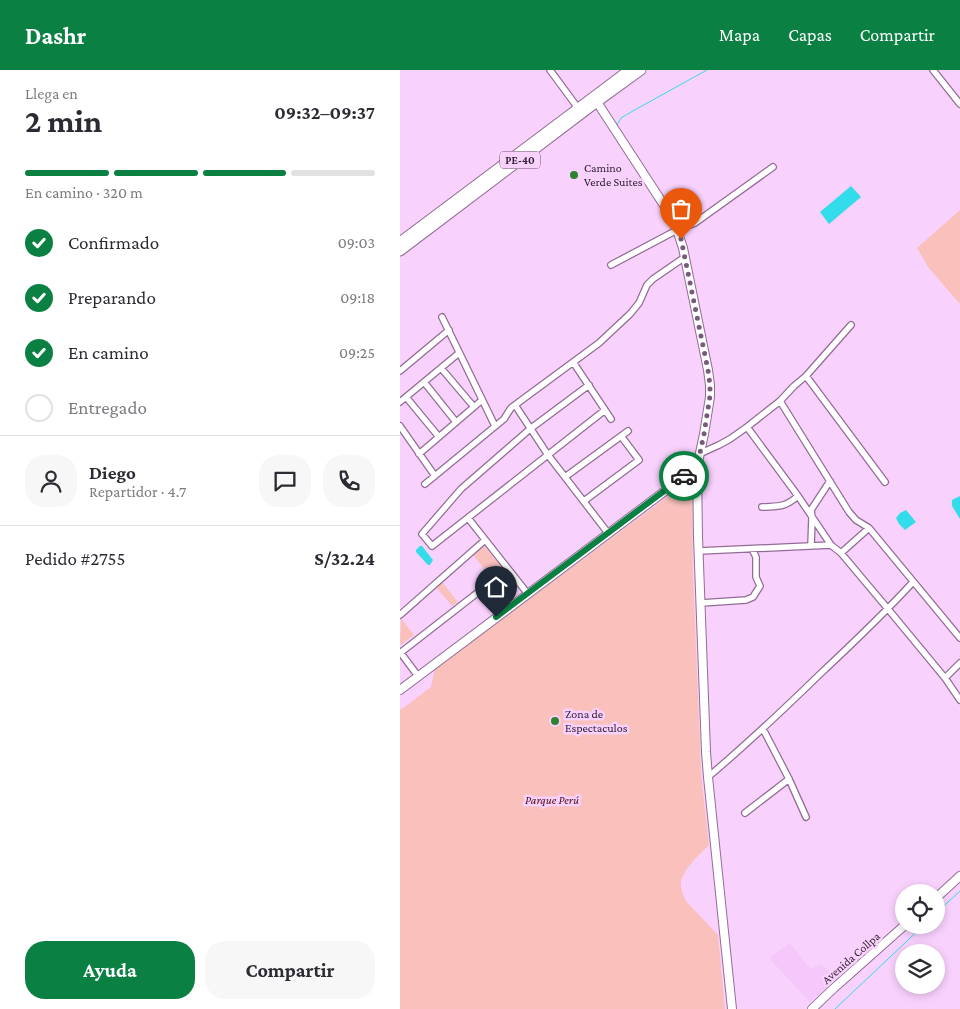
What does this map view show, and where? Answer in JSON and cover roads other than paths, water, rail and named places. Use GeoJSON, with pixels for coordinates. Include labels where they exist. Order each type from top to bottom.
{"type":"FeatureCollection","features":[{"type":"Feature","properties":{"kind":"highway","name":"PE-40"},"geometry":{"type":"LineString","coordinates":[[569,119],[578,108],[595,100],[629,70]]}},
{"type":"Feature","properties":{"kind":"highway","name":"PE-40"},"geometry":{"type":"LineString","coordinates":[[400,251],[414,236],[569,119],[642,70]]}},
{"type":"Feature","properties":{"kind":"highway","name":"PE-40"},"geometry":{"type":"LineString","coordinates":[[400,242],[414,236]]}},
{"type":"Feature","properties":{"kind":"main road"},"geometry":{"type":"LineString","coordinates":[[595,100],[666,209],[677,230],[685,257],[708,370],[710,396],[697,467],[699,551],[708,777],[732,1009]]}},
{"type":"Feature","properties":{"kind":"main road"},"geometry":{"type":"LineString","coordinates":[[400,690],[697,467]]}},
{"type":"Feature","properties":{"kind":"main road"},"geometry":{"type":"LineString","coordinates":[[945,890],[960,876]]}},
{"type":"Feature","properties":{"kind":"main road","name":"Avenida Collpa"},"geometry":{"type":"LineString","coordinates":[[812,1009],[895,934]]}},
{"type":"Feature","properties":{"kind":"street"},"geometry":{"type":"LineString","coordinates":[[550,70],[578,108]]}},
{"type":"Feature","properties":{"kind":"street"},"geometry":{"type":"LineString","coordinates":[[933,70],[960,104]]}},
{"type":"Feature","properties":{"kind":"street"},"geometry":{"type":"LineString","coordinates":[[611,265],[677,230],[696,223],[773,167]]}},
{"type":"Feature","properties":{"kind":"street"},"geometry":{"type":"LineString","coordinates":[[425,484],[504,419],[514,405],[600,343],[639,303],[647,285],[685,257]]}},
{"type":"Feature","properties":{"kind":"street"},"geometry":{"type":"LineString","coordinates":[[442,317],[495,426]]}},
{"type":"Feature","properties":{"kind":"street"},"geometry":{"type":"LineString","coordinates":[[699,454],[719,446],[780,401],[806,376],[851,325]]}},
{"type":"Feature","properties":{"kind":"street"},"geometry":{"type":"LineString","coordinates":[[400,371],[449,330]]}},
{"type":"Feature","properties":{"kind":"street"},"geometry":{"type":"LineString","coordinates":[[400,402],[459,352]]}},
{"type":"Feature","properties":{"kind":"street"},"geometry":{"type":"LineString","coordinates":[[573,362],[611,419]]}},
{"type":"Feature","properties":{"kind":"street"},"geometry":{"type":"LineString","coordinates":[[441,368],[474,407]]}},
{"type":"Feature","properties":{"kind":"street"},"geometry":{"type":"LineString","coordinates":[[806,376],[885,482]]}},
{"type":"Feature","properties":{"kind":"street"},"geometry":{"type":"LineString","coordinates":[[424,382],[456,422]]}},
{"type":"Feature","properties":{"kind":"street"},"geometry":{"type":"LineString","coordinates":[[589,386],[530,429],[461,489],[422,534],[432,546],[605,410]]}},
{"type":"Feature","properties":{"kind":"street"},"geometry":{"type":"LineString","coordinates":[[406,397],[439,437]]}},
{"type":"Feature","properties":{"kind":"street"},"geometry":{"type":"LineString","coordinates":[[419,454],[482,400]]}},
{"type":"Feature","properties":{"kind":"street"},"geometry":{"type":"LineString","coordinates":[[780,401],[849,512],[856,520],[869,528],[960,638]]}},
{"type":"Feature","properties":{"kind":"street"},"geometry":{"type":"LineString","coordinates":[[514,405],[548,455],[608,533]]}},
{"type":"Feature","properties":{"kind":"street"},"geometry":{"type":"LineString","coordinates":[[400,426],[435,476]]}},
{"type":"Feature","properties":{"kind":"street"},"geometry":{"type":"LineString","coordinates":[[747,427],[798,496],[831,545],[888,609],[945,678],[960,700]]}},
{"type":"Feature","properties":{"kind":"street"},"geometry":{"type":"LineString","coordinates":[[565,477],[628,431]]}},
{"type":"Feature","properties":{"kind":"street"},"geometry":{"type":"LineString","coordinates":[[584,501],[640,460],[621,436]]}},
{"type":"Feature","properties":{"kind":"street"},"geometry":{"type":"LineString","coordinates":[[811,546],[811,510],[830,481]]}},
{"type":"Feature","properties":{"kind":"street"},"geometry":{"type":"LineString","coordinates":[[762,507],[783,506],[798,496]]}},
{"type":"Feature","properties":{"kind":"street"},"geometry":{"type":"LineString","coordinates":[[468,518],[528,594]]}},
{"type":"Feature","properties":{"kind":"street"},"geometry":{"type":"LineString","coordinates":[[841,554],[869,528]]}},
{"type":"Feature","properties":{"kind":"street"},"geometry":{"type":"LineString","coordinates":[[400,615],[485,540]]}},
{"type":"Feature","properties":{"kind":"street"},"geometry":{"type":"LineString","coordinates":[[699,551],[831,545]]}},
{"type":"Feature","properties":{"kind":"street"},"geometry":{"type":"LineString","coordinates":[[701,603],[746,600],[753,596],[760,586],[756,576],[756,557],[752,549]]}},
{"type":"Feature","properties":{"kind":"street"},"geometry":{"type":"LineString","coordinates":[[418,676],[400,653],[508,568]]}},
{"type":"Feature","properties":{"kind":"street"},"geometry":{"type":"LineString","coordinates":[[708,777],[762,729],[888,609],[913,582]]}},
{"type":"Feature","properties":{"kind":"street"},"geometry":{"type":"LineString","coordinates":[[945,678],[960,664]]}},
{"type":"Feature","properties":{"kind":"street"},"geometry":{"type":"LineString","coordinates":[[762,729],[789,779],[806,817]]}},
{"type":"Feature","properties":{"kind":"street"},"geometry":{"type":"LineString","coordinates":[[745,813],[789,779]]}},
{"type":"Feature","properties":{"kind":"waterway"},"geometry":{"type":"LineString","coordinates":[[617,125],[621,118],[707,70]]}},
{"type":"Feature","properties":{"kind":"waterway"},"geometry":{"type":"LineString","coordinates":[[945,905],[960,891]]}},
{"type":"Feature","properties":{"kind":"waterway"},"geometry":{"type":"LineString","coordinates":[[835,1009],[914,934]]}},
{"type":"Feature","properties":{"kind":"place","name":"Camino Verde Suites"},"geometry":{"type":"Point","coordinates":[574,175]}},
{"type":"Feature","properties":{"kind":"place","name":"Zona de Espectaculos"},"geometry":{"type":"Point","coordinates":[555,721]}},
{"type":"Feature","properties":{"kind":"park label","name":"Parque Perú"},"geometry":{"type":"Point","coordinates":[552,800]}}]}
